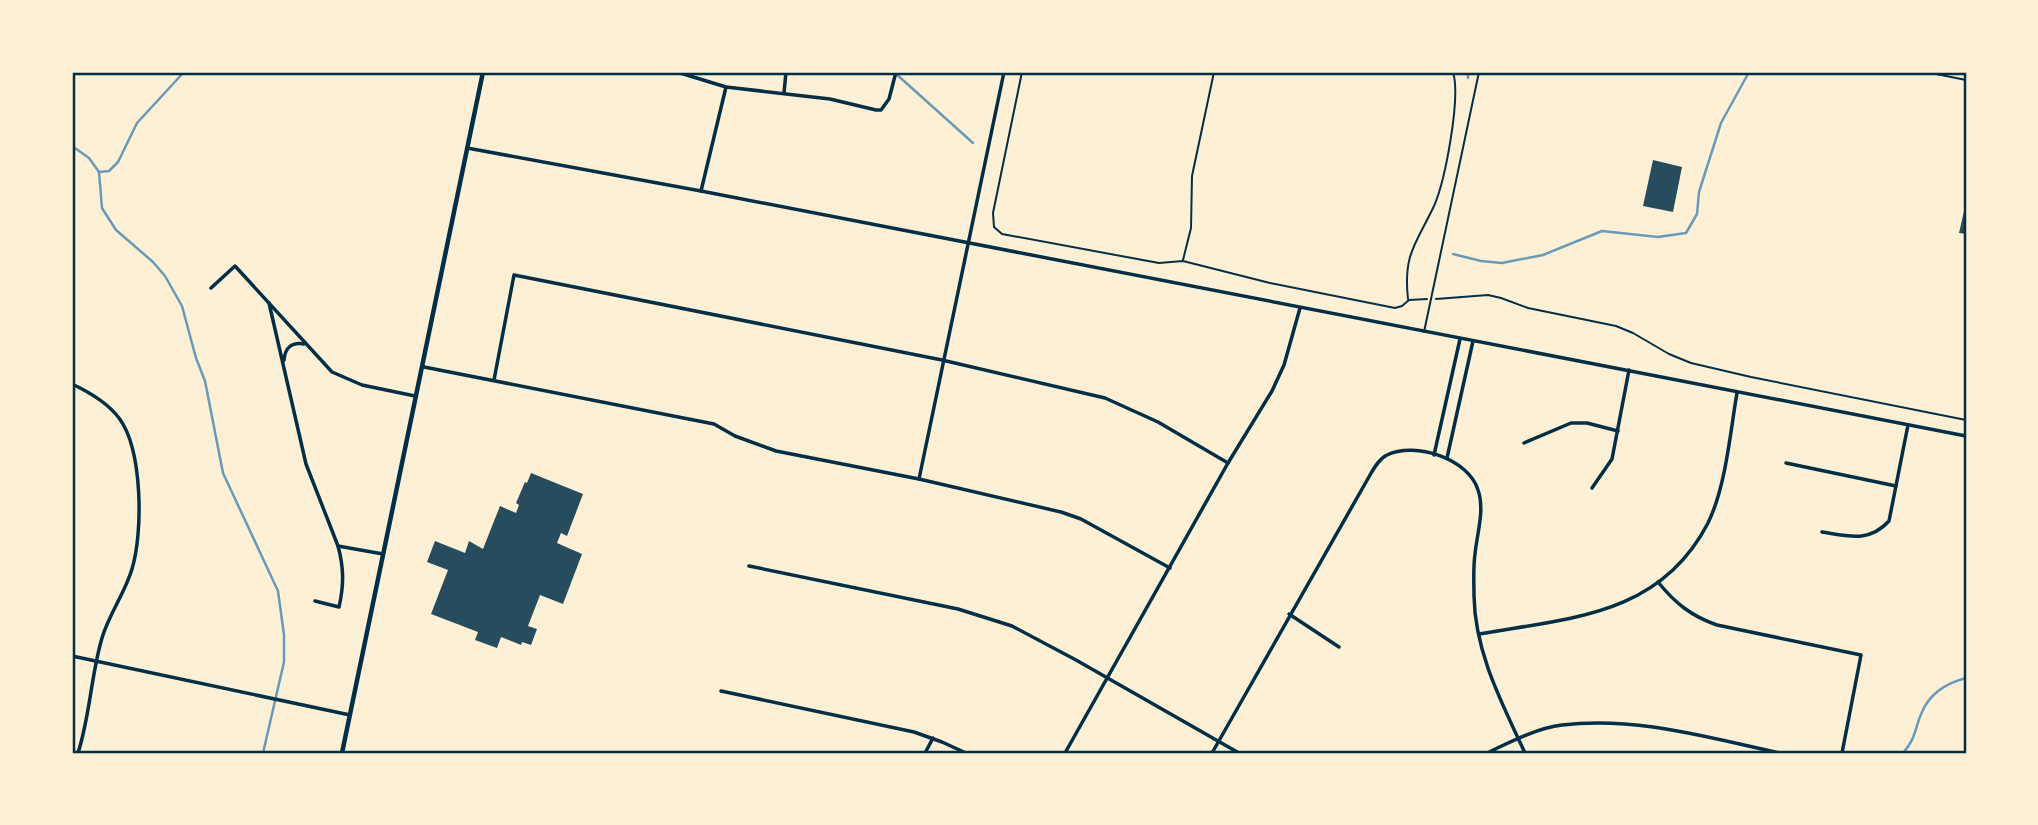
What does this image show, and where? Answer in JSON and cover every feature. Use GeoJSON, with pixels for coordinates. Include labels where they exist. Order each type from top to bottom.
{"type":"FeatureCollection","features":[{"type":"Feature","properties":{"kind":"street"},"geometry":{"type":"LineString","coordinates":[[342,753],[484,72]]}},
{"type":"Feature","properties":{"kind":"street"},"geometry":{"type":"LineString","coordinates":[[677,72],[726,88],[830,99],[872,110],[881,110],[888,99],[896,72]]}},
{"type":"Feature","properties":{"kind":"street"},"geometry":{"type":"LineString","coordinates":[[784,93],[786,72]]}},
{"type":"Feature","properties":{"kind":"street"},"geometry":{"type":"LineString","coordinates":[[919,479],[1004,72]]}},
{"type":"Feature","properties":{"kind":"street"},"geometry":{"type":"LineString","coordinates":[[701,191],[726,88]]}},
{"type":"Feature","properties":{"kind":"street"},"geometry":{"type":"LineString","coordinates":[[467,148],[1966,436]]}},
{"type":"Feature","properties":{"kind":"street"},"geometry":{"type":"LineString","coordinates":[[211,288],[235,266],[332,372],[345,379],[417,397]]}},
{"type":"Feature","properties":{"kind":"street"},"geometry":{"type":"LineString","coordinates":[[494,380],[514,275],[942,360],[1105,398],[1158,422],[1228,463]]}},
{"type":"Feature","properties":{"kind":"street"},"geometry":{"type":"LineString","coordinates":[[269,303],[306,464],[342,560],[344,584],[339,607],[315,601]]}},
{"type":"Feature","properties":{"kind":"street"},"geometry":{"type":"LineString","coordinates":[[1065,753],[1228,463],[1272,391],[1284,365],[1300,309]]}},
{"type":"Feature","properties":{"kind":"street"},"geometry":{"type":"LineString","coordinates":[[1434,455],[1460,339]]}},
{"type":"Feature","properties":{"kind":"street"},"geometry":{"type":"LineString","coordinates":[[1447,458],[1473,341]]}},
{"type":"Feature","properties":{"kind":"street"},"geometry":{"type":"LineString","coordinates":[[283,364],[286,349],[290,345],[306,344]]}},
{"type":"Feature","properties":{"kind":"street"},"geometry":{"type":"LineString","coordinates":[[424,367],[714,424],[735,436],[776,451],[919,479],[1061,512],[1081,519],[1170,568]]}},
{"type":"Feature","properties":{"kind":"street"},"geometry":{"type":"LineString","coordinates":[[1592,488],[1610,465],[1629,370]]}},
{"type":"Feature","properties":{"kind":"street"},"geometry":{"type":"LineString","coordinates":[[72,384],[104,403],[120,419],[137,466],[139,484],[136,552],[128,579],[107,622],[78,753]]}},
{"type":"Feature","properties":{"kind":"street"},"geometry":{"type":"LineString","coordinates":[[1479,634],[1599,612],[1630,600],[1658,582],[1688,554],[1708,522],[1719,489],[1737,393]]}},
{"type":"Feature","properties":{"kind":"street"},"geometry":{"type":"LineString","coordinates":[[1524,443],[1571,423],[1587,423],[1618,431]]}},
{"type":"Feature","properties":{"kind":"street"},"geometry":{"type":"LineString","coordinates":[[1822,532],[1859,538],[1881,530],[1889,521],[1908,425]]}},
{"type":"Feature","properties":{"kind":"street"},"geometry":{"type":"LineString","coordinates":[[1212,753],[1377,464],[1388,455],[1400,451],[1447,458],[1469,474],[1479,492],[1481,508],[1475,556],[1474,600],[1479,634],[1497,694],[1525,753]]}},
{"type":"Feature","properties":{"kind":"street"},"geometry":{"type":"LineString","coordinates":[[1786,463],[1896,486]]}},
{"type":"Feature","properties":{"kind":"street"},"geometry":{"type":"LineString","coordinates":[[338,545],[384,554]]}},
{"type":"Feature","properties":{"kind":"street"},"geometry":{"type":"LineString","coordinates":[[748,566],[988,617],[1034,637],[1238,753]]}},
{"type":"Feature","properties":{"kind":"street"},"geometry":{"type":"LineString","coordinates":[[1658,582],[1671,598],[1701,620],[1861,656],[1842,753]]}},
{"type":"Feature","properties":{"kind":"street"},"geometry":{"type":"LineString","coordinates":[[1289,614],[1339,647]]}},
{"type":"Feature","properties":{"kind":"street"},"geometry":{"type":"LineString","coordinates":[[72,656],[350,715]]}},
{"type":"Feature","properties":{"kind":"street"},"geometry":{"type":"LineString","coordinates":[[721,691],[914,732],[966,753]]}},
{"type":"Feature","properties":{"kind":"street"},"geometry":{"type":"LineString","coordinates":[[1487,753],[1560,725],[1615,723],[1663,728],[1780,753]]}},
{"type":"Feature","properties":{"kind":"street"},"geometry":{"type":"LineString","coordinates":[[925,753],[933,738]]}},
{"type":"Feature","properties":{"kind":"lane"},"geometry":{"type":"LineString","coordinates":[[1424,333],[1479,72]]}},
{"type":"Feature","properties":{"kind":"lane"},"geometry":{"type":"LineString","coordinates":[[1927,72],[1966,80]]}},
{"type":"Feature","properties":{"kind":"path"},"geometry":{"type":"LineString","coordinates":[[1022,72],[993,214],[994,227],[1002,234],[1159,264],[1183,261],[1253,279],[1395,308],[1409,300],[1488,295],[1528,308],[1616,326],[1692,363],[1966,420]]}},
{"type":"Feature","properties":{"kind":"path"},"geometry":{"type":"LineString","coordinates":[[1183,261],[1191,228],[1192,176],[1214,72]]}},
{"type":"Feature","properties":{"kind":"path"},"geometry":{"type":"LineString","coordinates":[[1409,300],[1406,276],[1409,256],[1434,204],[1441,182],[1456,101],[1457,83],[1454,72]]}},
{"type":"Feature","properties":{"kind":"building"},"geometry":{"type":"Polygon","coordinates":[[[1653,160],[1682,167],[1673,212],[1643,206],[1653,160]]]}},
{"type":"Feature","properties":{"kind":"building"},"geometry":{"type":"Polygon","coordinates":[[[1966,207],[1966,234],[1959,233],[1966,207]]]}},
{"type":"Feature","properties":{"kind":"building"},"geometry":{"type":"Polygon","coordinates":[[[531,473],[583,494],[567,536],[561,533],[557,543],[582,554],[563,604],[540,595],[528,626],[537,629],[531,645],[522,642],[521,645],[501,637],[497,648],[475,640],[478,632],[431,614],[448,570],[427,562],[435,541],[465,553],[469,541],[483,549],[500,506],[516,513],[519,505],[516,503],[531,473]]]}},
{"type":"Feature","properties":{"kind":"waterway"},"geometry":{"type":"LineString","coordinates":[[99,172],[109,171],[118,162],[137,123],[184,72]]}},
{"type":"Feature","properties":{"kind":"waterway"},"geometry":{"type":"LineString","coordinates":[[894,72],[973,143]]}},
{"type":"Feature","properties":{"kind":"waterway"},"geometry":{"type":"LineString","coordinates":[[1468,72],[1468,78]]}},
{"type":"Feature","properties":{"kind":"waterway"},"geometry":{"type":"LineString","coordinates":[[1453,254],[1502,263],[1543,255],[1602,231],[1658,237],[1686,233],[1697,214],[1699,192],[1721,123],[1749,72]]}},
{"type":"Feature","properties":{"kind":"waterway"},"geometry":{"type":"LineString","coordinates":[[72,146],[89,158],[99,172],[102,208],[116,230],[153,262],[165,276],[182,306],[205,381],[223,473],[278,591],[284,635],[284,662],[263,753]]}},
{"type":"Feature","properties":{"kind":"waterway"},"geometry":{"type":"LineString","coordinates":[[1903,753],[1911,742],[1925,705],[1934,694],[1966,678]]}}]}
